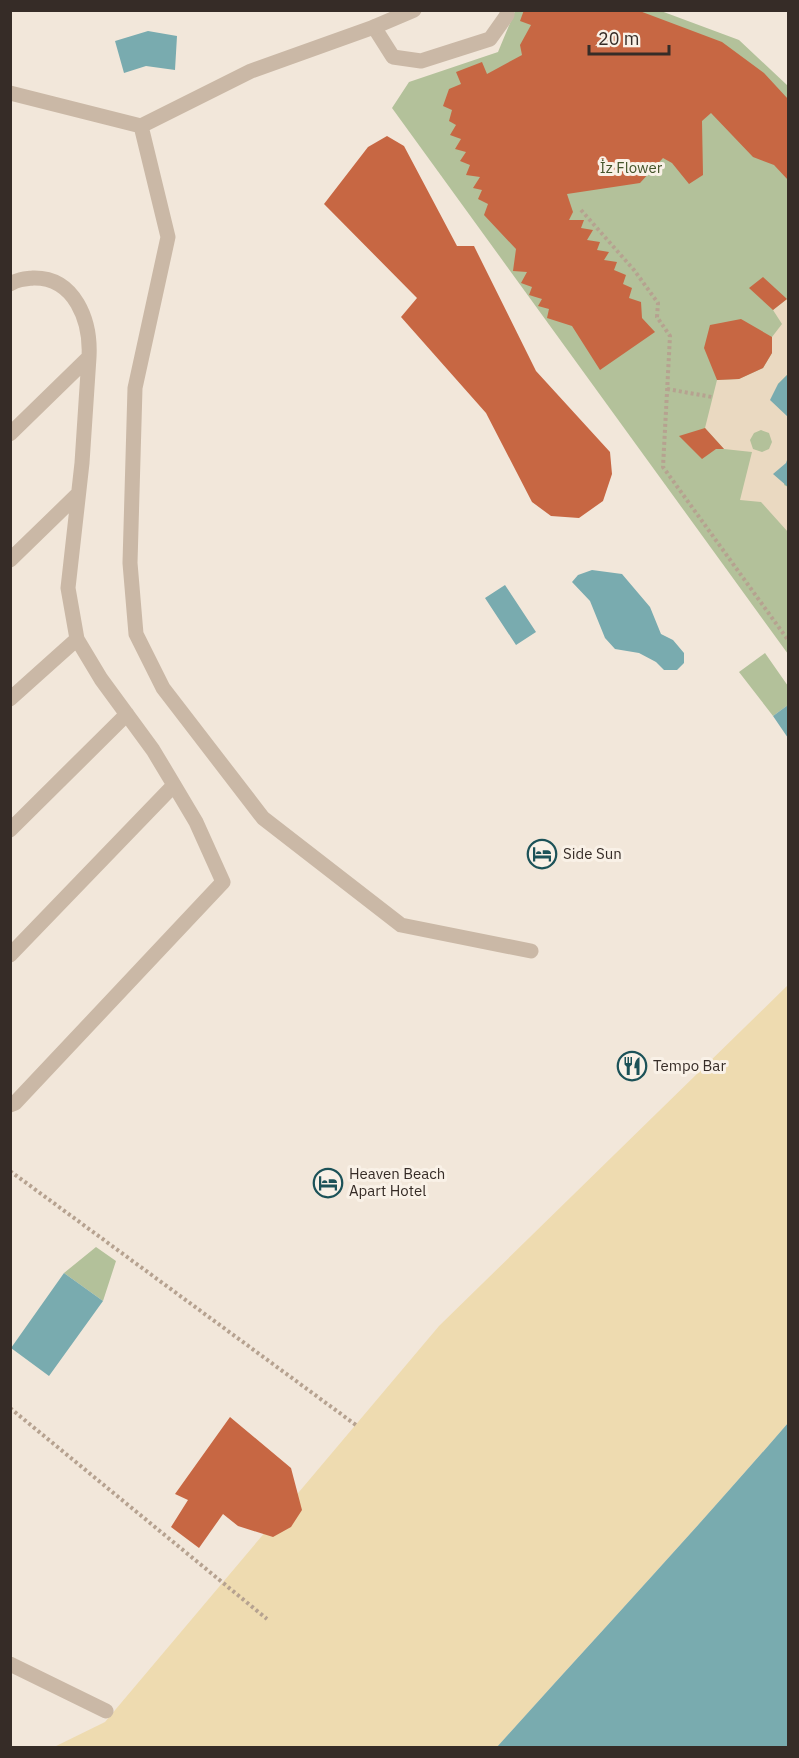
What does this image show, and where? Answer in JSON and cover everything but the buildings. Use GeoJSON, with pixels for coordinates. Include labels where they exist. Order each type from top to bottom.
{"type":"FeatureCollection","features":[{"type":"Feature","properties":{"kind":"street"},"geometry":{"type":"LineString","coordinates":[[10,93],[141,126],[251,71],[374,27],[414,10]]}},
{"type":"Feature","properties":{"kind":"street"},"geometry":{"type":"LineString","coordinates":[[374,27],[393,57],[421,61],[490,39],[507,15],[507,10]]}},
{"type":"Feature","properties":{"kind":"street"},"geometry":{"type":"LineString","coordinates":[[141,126],[168,237],[135,387],[130,563],[136,634],[163,688],[263,818],[401,925],[531,951]]}},
{"type":"Feature","properties":{"kind":"street"},"geometry":{"type":"LineString","coordinates":[[10,284],[20,279],[44,278],[67,288],[82,312],[90,345],[68,588],[77,639],[101,679],[153,750],[196,822],[223,882],[10,1105]]}},
{"type":"Feature","properties":{"kind":"street"},"geometry":{"type":"LineString","coordinates":[[10,434],[89,357]]}},
{"type":"Feature","properties":{"kind":"street"},"geometry":{"type":"LineString","coordinates":[[10,560],[78,494]]}},
{"type":"Feature","properties":{"kind":"street"},"geometry":{"type":"LineString","coordinates":[[10,699],[77,639]]}},
{"type":"Feature","properties":{"kind":"street"},"geometry":{"type":"LineString","coordinates":[[10,830],[127,714]]}},
{"type":"Feature","properties":{"kind":"street"},"geometry":{"type":"LineString","coordinates":[[10,955],[174,785]]}},
{"type":"Feature","properties":{"kind":"street"},"geometry":{"type":"LineString","coordinates":[[10,1664],[106,1711]]}},
{"type":"Feature","properties":{"kind":"path"},"geometry":{"type":"LineString","coordinates":[[582,210],[634,270],[658,303],[657,317],[670,336],[663,467],[789,640]]}},
{"type":"Feature","properties":{"kind":"path"},"geometry":{"type":"LineString","coordinates":[[667,389],[712,397]]}},
{"type":"Feature","properties":{"kind":"path"},"geometry":{"type":"LineString","coordinates":[[10,1171],[356,1425]]}},
{"type":"Feature","properties":{"kind":"path"},"geometry":{"type":"LineString","coordinates":[[10,1408],[267,1619]]}},
{"type":"Feature","properties":{"kind":"green space","name":"İz Flower"},"geometry":{"type":"Polygon","coordinates":[[[515,11],[661,11],[739,40],[788,86],[788,654],[392,108],[409,82],[498,52],[515,11]]]}},
{"type":"Feature","properties":{"kind":"green space"},"geometry":{"type":"Polygon","coordinates":[[[765,653],[788,686],[788,705],[773,716],[739,672],[765,653]]]}},
{"type":"Feature","properties":{"kind":"green space"},"geometry":{"type":"Polygon","coordinates":[[[96,1247],[116,1261],[103,1301],[64,1273],[96,1247]]]}},
{"type":"Feature","properties":{"kind":"sand"},"geometry":{"type":"Polygon","coordinates":[[[788,985],[788,1423],[497,1747],[52,1748],[105,1722],[439,1326],[788,985]]]}},
{"type":"Feature","properties":{"kind":"shaded area"},"geometry":{"type":"Polygon","coordinates":[[[787,299],[788,374],[778,384],[788,417],[788,457],[784,485],[788,487],[788,532],[761,502],[740,500],[752,452],[724,449],[705,428],[717,380],[739,379],[763,368],[772,353],[772,337],[782,324],[773,310],[787,299]],[[761,430],[754,433],[750,440],[753,449],[762,452],[769,449],[772,442],[769,433],[761,430]]]}},
{"type":"Feature","properties":{"kind":"water"},"geometry":{"type":"Polygon","coordinates":[[[148,31],[177,36],[175,70],[146,66],[124,73],[115,41],[148,31]]]}},
{"type":"Feature","properties":{"kind":"water"},"geometry":{"type":"Polygon","coordinates":[[[788,374],[788,417],[770,400],[778,384],[788,374]]]}},
{"type":"Feature","properties":{"kind":"water"},"geometry":{"type":"Polygon","coordinates":[[[788,457],[788,487],[773,474],[786,463],[788,457]]]}},
{"type":"Feature","properties":{"kind":"water"},"geometry":{"type":"Polygon","coordinates":[[[592,570],[622,574],[650,607],[661,634],[673,640],[684,653],[684,663],[677,670],[664,670],[656,662],[639,653],[615,649],[605,638],[590,601],[572,582],[578,575],[592,570]]]}},
{"type":"Feature","properties":{"kind":"water"},"geometry":{"type":"Polygon","coordinates":[[[505,585],[536,632],[516,645],[485,598],[505,585]]]}},
{"type":"Feature","properties":{"kind":"water"},"geometry":{"type":"Polygon","coordinates":[[[788,705],[788,738],[773,716],[788,705]]]}},
{"type":"Feature","properties":{"kind":"water"},"geometry":{"type":"Polygon","coordinates":[[[64,1273],[103,1301],[49,1376],[11,1348],[64,1273]]]}},
{"type":"Feature","properties":{"kind":"water"},"geometry":{"type":"Polygon","coordinates":[[[788,1423],[788,1747],[497,1747],[680,1545],[788,1423]]]}},
{"type":"Feature","properties":{"kind":"place","name":"Side Sun"},"geometry":{"type":"Point","coordinates":[542,854]}},
{"type":"Feature","properties":{"kind":"place","name":"Tempo Bar"},"geometry":{"type":"Point","coordinates":[632,1066]}},
{"type":"Feature","properties":{"kind":"place","name":"Heaven Beach Apart Hotel"},"geometry":{"type":"Point","coordinates":[328,1183]}}]}
